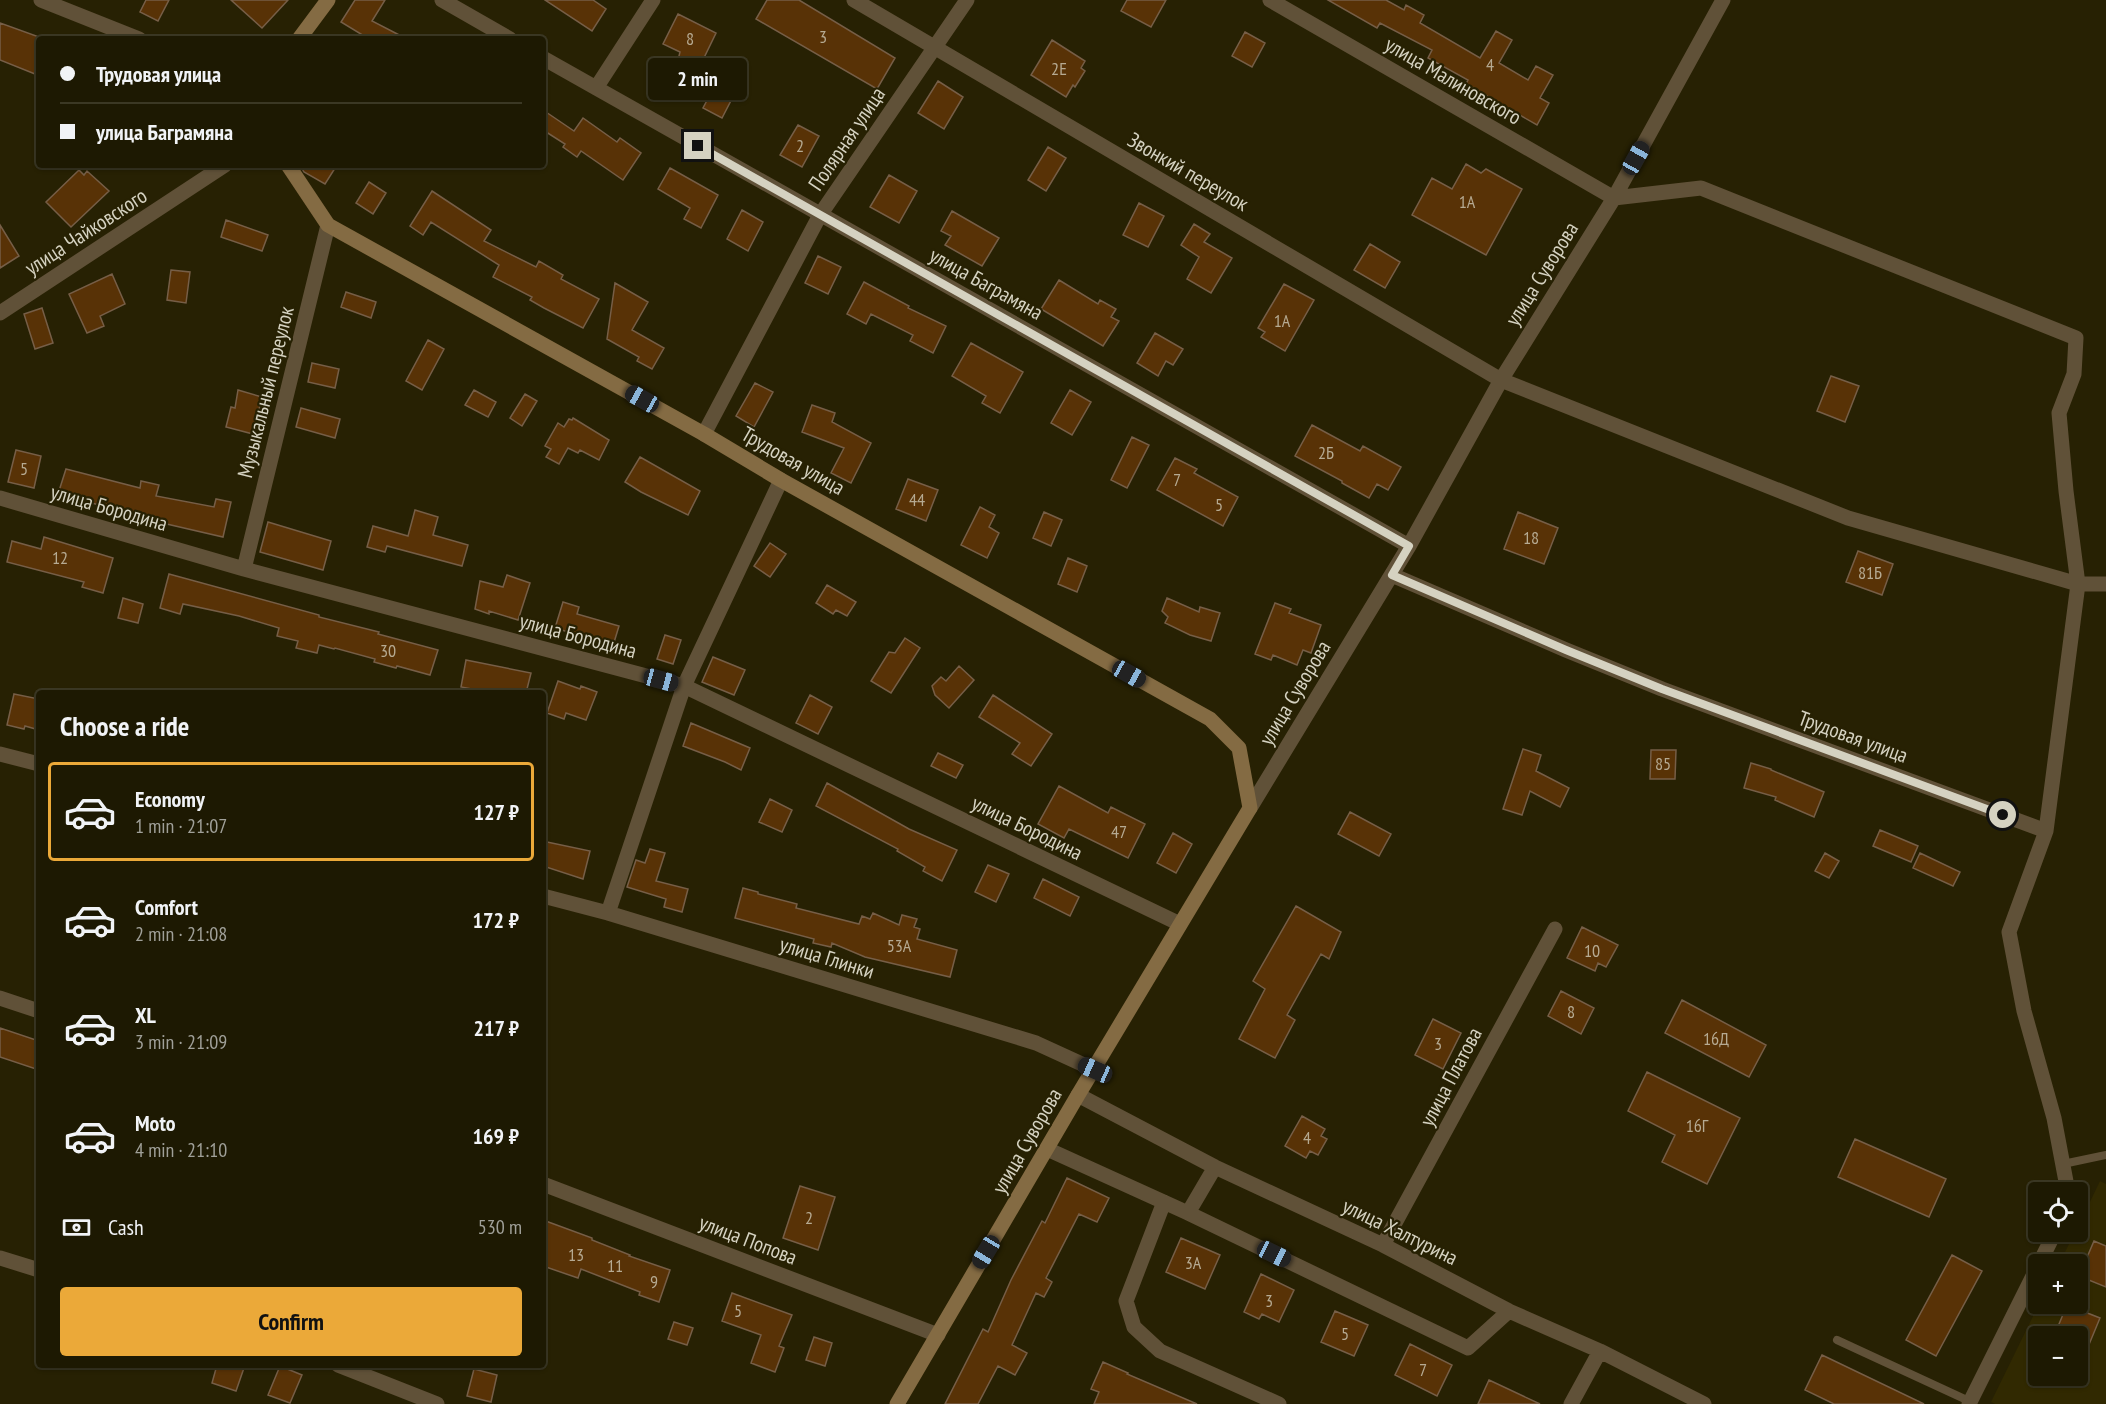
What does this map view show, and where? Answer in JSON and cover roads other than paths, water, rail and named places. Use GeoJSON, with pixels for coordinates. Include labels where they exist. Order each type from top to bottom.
{"type":"FeatureCollection","features":[{"type":"Feature","properties":{"kind":"main road"},"geometry":{"type":"LineString","coordinates":[[301,36],[328,0]]}},
{"type":"Feature","properties":{"kind":"main road","name":"Трудовая улица"},"geometry":{"type":"LineString","coordinates":[[290,168],[328,225],[1210,719],[1239,748],[1250,808]]}},
{"type":"Feature","properties":{"kind":"main road","name":"улица Суворова"},"geometry":{"type":"LineString","coordinates":[[897,1404],[1250,808]]}},
{"type":"Feature","properties":{"kind":"street"},"geometry":{"type":"LineString","coordinates":[[442,0],[505,36]]}},
{"type":"Feature","properties":{"kind":"street"},"geometry":{"type":"LineString","coordinates":[[596,88],[653,0]]}},
{"type":"Feature","properties":{"kind":"street","name":"Звонкий переулок"},"geometry":{"type":"LineString","coordinates":[[854,0],[1501,380],[1848,518],[2078,584]]}},
{"type":"Feature","properties":{"kind":"street","name":"Полярная улица"},"geometry":{"type":"LineString","coordinates":[[704,434],[820,215],[966,0]]}},
{"type":"Feature","properties":{"kind":"street","name":"улица Малиновского"},"geometry":{"type":"LineString","coordinates":[[1270,0],[1614,198]]}},
{"type":"Feature","properties":{"kind":"street","name":"улица Суворова"},"geometry":{"type":"LineString","coordinates":[[1250,808],[1392,575],[1501,380],[1614,198],[1723,0]]}},
{"type":"Feature","properties":{"kind":"street"},"geometry":{"type":"LineString","coordinates":[[49,1],[132,36]]}},
{"type":"Feature","properties":{"kind":"street","name":"улица Баграмяна"},"geometry":{"type":"LineString","coordinates":[[546,59],[1409,546]]}},
{"type":"Feature","properties":{"kind":"street","name":"улица Чайковского"},"geometry":{"type":"LineString","coordinates":[[0,313],[220,168]]}},
{"type":"Feature","properties":{"kind":"street"},"geometry":{"type":"LineString","coordinates":[[1614,198],[1701,188],[2076,338],[2074,374],[2059,413],[2078,584],[2046,831],[2009,932],[2024,1011],[2054,1118],[2066,1182]]}},
{"type":"Feature","properties":{"kind":"street","name":"Музыкальный переулок"},"geometry":{"type":"LineString","coordinates":[[244,569],[328,225]]}},
{"type":"Feature","properties":{"kind":"street"},"geometry":{"type":"LineString","coordinates":[[608,913],[684,687],[781,480]]}},
{"type":"Feature","properties":{"kind":"street","name":"улица Бородина"},"geometry":{"type":"LineString","coordinates":[[0,498],[244,569],[684,687],[1180,924]]}},
{"type":"Feature","properties":{"kind":"street","name":"Трудовая улица"},"geometry":{"type":"LineString","coordinates":[[1392,575],[1662,689],[2046,831]]}},
{"type":"Feature","properties":{"kind":"street"},"geometry":{"type":"LineString","coordinates":[[2078,584],[2106,584]]}},
{"type":"Feature","properties":{"kind":"street"},"geometry":{"type":"LineString","coordinates":[[0,754],[36,763]]}},
{"type":"Feature","properties":{"kind":"street","name":"улица Глинки"},"geometry":{"type":"LineString","coordinates":[[546,897],[608,913],[1036,1043],[1095,1070]]}},
{"type":"Feature","properties":{"kind":"street","name":"улица Платова"},"geometry":{"type":"LineString","coordinates":[[1383,1245],[1555,928]]}},
{"type":"Feature","properties":{"kind":"street"},"geometry":{"type":"LineString","coordinates":[[0,998],[36,1010]]}},
{"type":"Feature","properties":{"kind":"street","name":"улица Халтурина"},"geometry":{"type":"LineString","coordinates":[[1078,1095],[1215,1167],[1383,1245],[1509,1311],[1600,1351],[1704,1404]]}},
{"type":"Feature","properties":{"kind":"street"},"geometry":{"type":"LineString","coordinates":[[1047,1149],[1188,1213],[1468,1348],[1509,1311]]}},
{"type":"Feature","properties":{"kind":"street"},"geometry":{"type":"LineString","coordinates":[[1188,1213],[1215,1167]]}},
{"type":"Feature","properties":{"kind":"street","name":"улица Попова"},"geometry":{"type":"LineString","coordinates":[[546,1185],[938,1335]]}},
{"type":"Feature","properties":{"kind":"street"},"geometry":{"type":"LineString","coordinates":[[1164,1202],[1125,1301],[1134,1327],[1160,1351],[1279,1404]]}},
{"type":"Feature","properties":{"kind":"street"},"geometry":{"type":"LineString","coordinates":[[1971,1403],[2050,1242]]}},
{"type":"Feature","properties":{"kind":"street"},"geometry":{"type":"LineString","coordinates":[[0,1258],[36,1269]]}},
{"type":"Feature","properties":{"kind":"street"},"geometry":{"type":"LineString","coordinates":[[1571,1404],[1600,1351]]}},
{"type":"Feature","properties":{"kind":"street"},"geometry":{"type":"LineString","coordinates":[[346,1368],[437,1404]]}},
{"type":"Feature","properties":{"kind":"lane"},"geometry":{"type":"LineString","coordinates":[[2063,1164],[2106,1155]]}},
{"type":"Feature","properties":{"kind":"lane"},"geometry":{"type":"LineString","coordinates":[[1837,1340],[1971,1403]]}}]}
